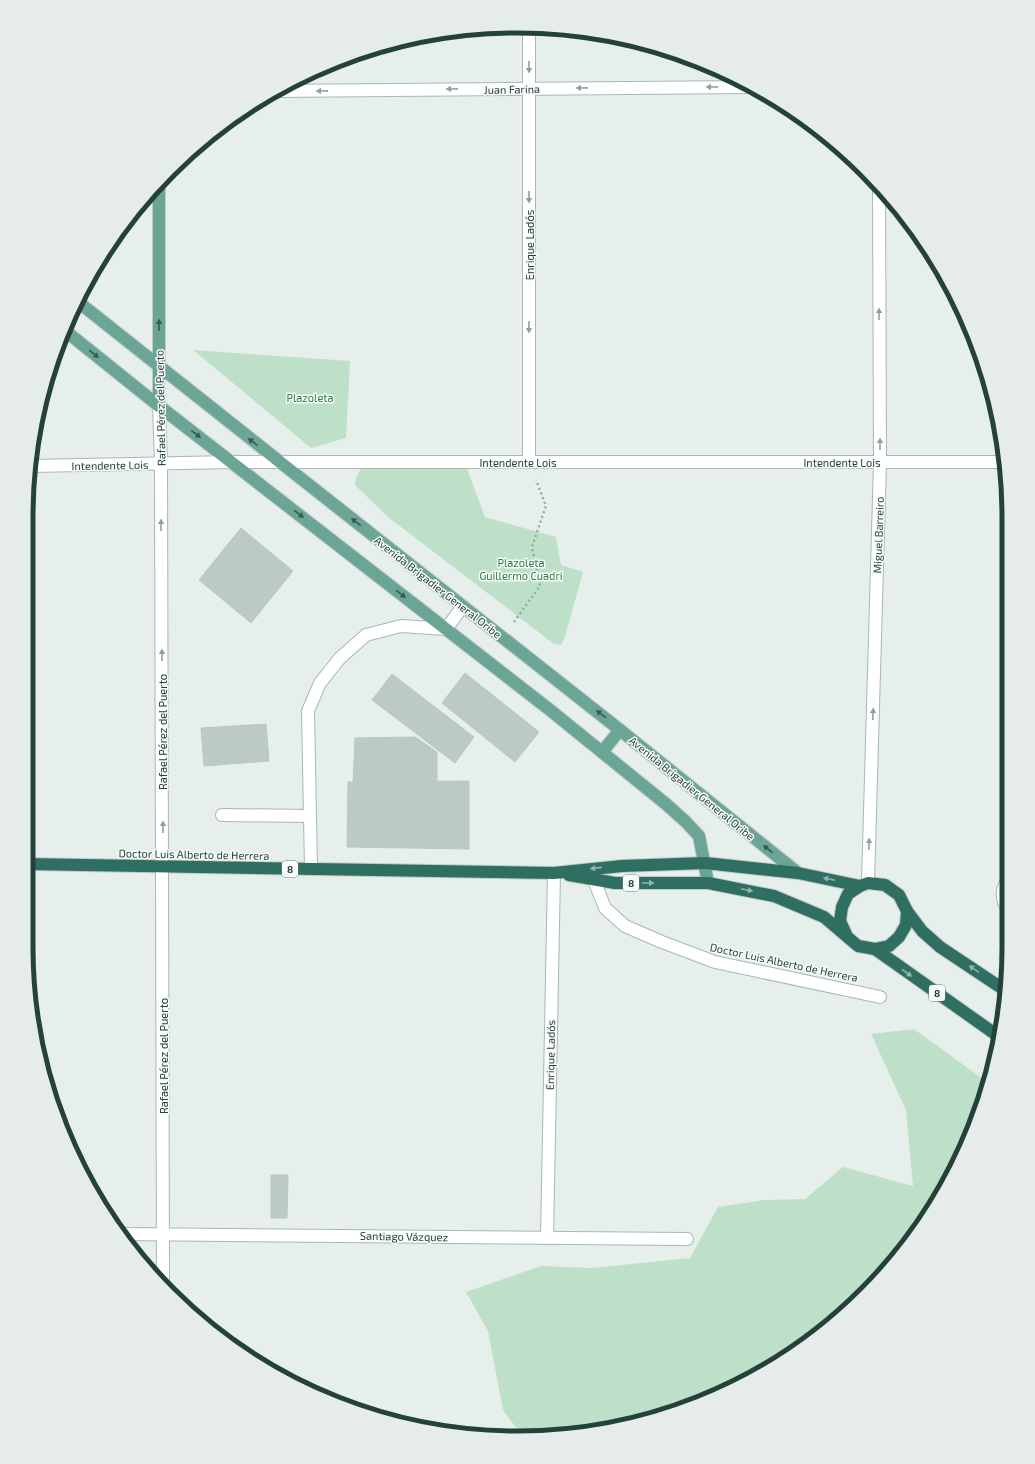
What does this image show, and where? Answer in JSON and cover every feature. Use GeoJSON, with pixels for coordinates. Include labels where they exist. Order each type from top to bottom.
{"type":"FeatureCollection","features":[{"type":"Feature","properties":{"kind":"highway","name":"Doctor Luis Alberto de Herrera"},"geometry":{"type":"LineString","coordinates":[[33,864],[554,873],[622,866],[705,863],[798,873],[864,884]]}},
{"type":"Feature","properties":{"kind":"highway","name":"Doctor Luis Alberto de Herrera"},"geometry":{"type":"LineString","coordinates":[[554,873],[615,883],[708,883],[774,896],[824,917],[846,934]]}},
{"type":"Feature","properties":{"kind":"highway","name":"8"},"geometry":{"type":"LineString","coordinates":[[864,884],[885,885],[900,895],[906,911],[922,930],[940,947],[1000,987]]}},
{"type":"Feature","properties":{"kind":"highway"},"geometry":{"type":"LineString","coordinates":[[846,934],[840,921],[842,907],[848,894],[864,884]]}},
{"type":"Feature","properties":{"kind":"highway"},"geometry":{"type":"LineString","coordinates":[[875,949],[889,946],[899,937],[906,925],[906,911]]}},
{"type":"Feature","properties":{"kind":"highway","name":"8"},"geometry":{"type":"LineString","coordinates":[[846,934],[858,946],[875,949],[994,1033]]}},
{"type":"Feature","properties":{"kind":"main road","name":"Rafael Pérez del Puerto"},"geometry":{"type":"LineString","coordinates":[[159,192],[159,406]]}},
{"type":"Feature","properties":{"kind":"main road","name":"Avenida Brigadier General Oribe"},"geometry":{"type":"LineString","coordinates":[[82,305],[620,730],[798,873]]}},
{"type":"Feature","properties":{"kind":"main road"},"geometry":{"type":"LineString","coordinates":[[69,333],[159,406],[602,752],[686,822],[699,836],[708,883]]}},
{"type":"Feature","properties":{"kind":"main road"},"geometry":{"type":"LineString","coordinates":[[602,752],[620,730]]}},
{"type":"Feature","properties":{"kind":"street","name":"Enrique Ladós"},"geometry":{"type":"LineString","coordinates":[[529,33],[530,462]]}},
{"type":"Feature","properties":{"kind":"street","name":"Juan Farina"},"geometry":{"type":"LineString","coordinates":[[288,91],[740,87]]}},
{"type":"Feature","properties":{"kind":"street","name":"Miguel Barreiro"},"geometry":{"type":"LineString","coordinates":[[864,884],[880,462],[879,195]]}},
{"type":"Feature","properties":{"kind":"street","name":"Rafael Pérez del Puerto"},"geometry":{"type":"LineString","coordinates":[[159,406],[161,464],[163,866],[162,1276]]}},
{"type":"Feature","properties":{"kind":"street","name":"Intendente Lois"},"geometry":{"type":"LineString","coordinates":[[36,466],[232,462],[999,462]]}},
{"type":"Feature","properties":{"kind":"street"},"geometry":{"type":"LineString","coordinates":[[311,869],[308,711],[320,683],[340,658],[366,635],[401,626],[446,629],[463,606]]}},
{"type":"Feature","properties":{"kind":"street"},"geometry":{"type":"LineString","coordinates":[[222,815],[310,816]]}},
{"type":"Feature","properties":{"kind":"street","name":"Enrique Ladós"},"geometry":{"type":"LineString","coordinates":[[547,1238],[554,873]]}},
{"type":"Feature","properties":{"kind":"street","name":"Doctor Luis Alberto de Herrera"},"geometry":{"type":"LineString","coordinates":[[594,880],[605,908],[625,926],[662,942],[714,962],[880,997]]}},
{"type":"Feature","properties":{"kind":"street","name":"Santiago Vázquez"},"geometry":{"type":"LineString","coordinates":[[128,1234],[687,1239]]}},
{"type":"Feature","properties":{"kind":"path"},"geometry":{"type":"LineString","coordinates":[[504,638],[540,586],[532,547],[546,506],[530,462]]}},
{"type":"Feature","properties":{"kind":"green space","name":"Plazoleta"},"geometry":{"type":"Polygon","coordinates":[[[193,350],[350,361],[346,438],[311,448],[193,350]]]}},
{"type":"Feature","properties":{"kind":"green space","name":"Plazoleta Guillermo Cuadri"},"geometry":{"type":"Polygon","coordinates":[[[362,467],[467,469],[485,517],[556,537],[561,565],[583,572],[564,640],[561,645],[554,644],[388,517],[355,485],[356,478],[362,467]]]}},
{"type":"Feature","properties":{"kind":"green space"},"geometry":{"type":"Polygon","coordinates":[[[914,1029],[983,1079],[965,1132],[937,1189],[920,1216],[882,1266],[837,1311],[812,1331],[760,1366],[732,1381],[673,1405],[612,1422],[581,1427],[519,1431],[503,1410],[488,1331],[466,1292],[541,1266],[592,1268],[690,1258],[718,1207],[764,1200],[805,1199],[843,1167],[913,1186],[906,1110],[871,1034],[914,1029]]]}},
{"type":"Feature","properties":{"kind":"building"},"geometry":{"type":"Polygon","coordinates":[[[241,528],[293,571],[251,623],[199,580],[241,528]]]}},
{"type":"Feature","properties":{"kind":"building"},"geometry":{"type":"Polygon","coordinates":[[[465,673],[539,732],[515,762],[442,703],[465,673]]]}},
{"type":"Feature","properties":{"kind":"building"},"geometry":{"type":"Polygon","coordinates":[[[392,674],[474,737],[455,763],[372,700],[392,674]]]}},
{"type":"Feature","properties":{"kind":"building"},"geometry":{"type":"Polygon","coordinates":[[[266,724],[269,761],[204,766],[201,728],[266,724]]]}},
{"type":"Feature","properties":{"kind":"building"},"geometry":{"type":"Polygon","coordinates":[[[415,737],[437,752],[437,786],[353,787],[355,738],[415,737]]]}},
{"type":"Feature","properties":{"kind":"building"},"geometry":{"type":"Polygon","coordinates":[[[469,781],[469,849],[347,847],[348,782],[469,781]]]}},
{"type":"Feature","properties":{"kind":"building"},"geometry":{"type":"Polygon","coordinates":[[[271,1175],[288,1175],[287,1218],[271,1218],[271,1175]]]}}]}
